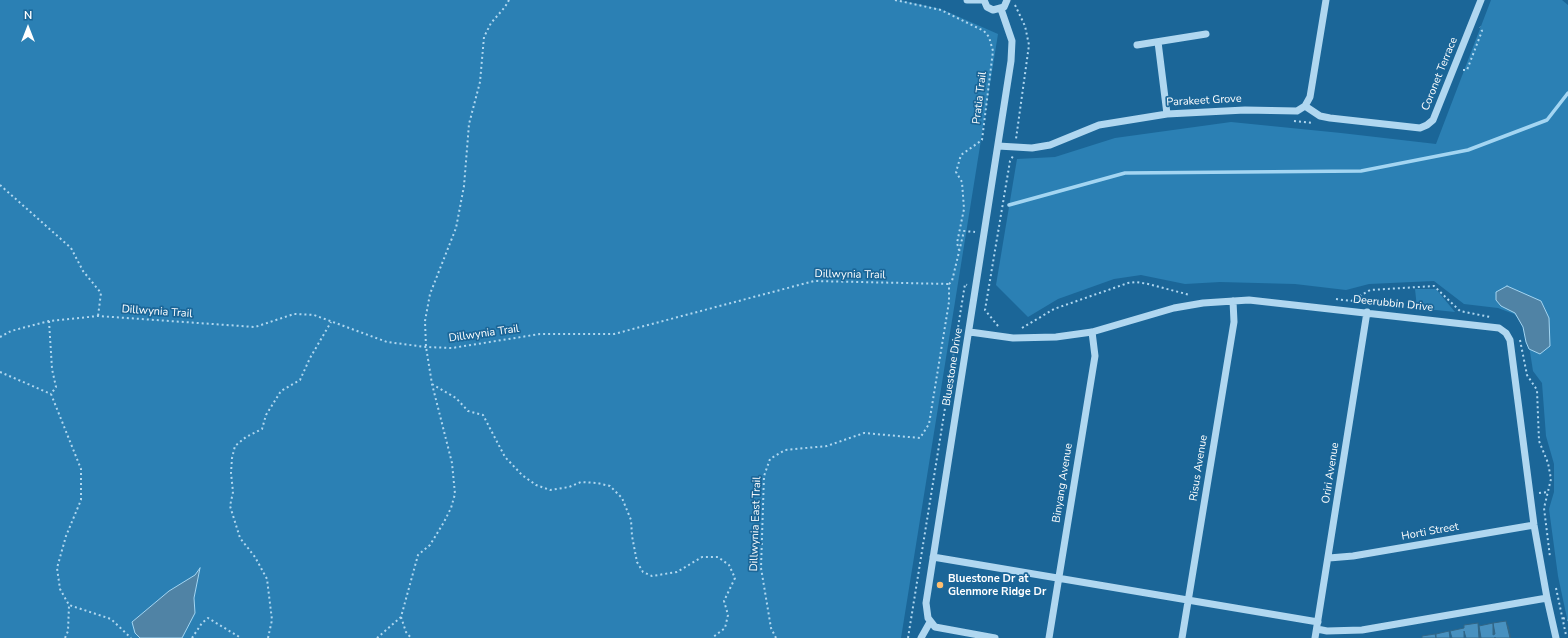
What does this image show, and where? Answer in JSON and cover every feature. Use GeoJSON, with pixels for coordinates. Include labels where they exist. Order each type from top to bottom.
{"type":"FeatureCollection","features":[{"type":"Feature","properties":{"kind":"street"},"geometry":{"type":"LineString","coordinates":[[967,0],[984,0],[990,9],[1001,9],[1006,5],[1007,0]]}},
{"type":"Feature","properties":{"kind":"street"},"geometry":{"type":"LineString","coordinates":[[1305,106],[1310,97],[1326,0]]}},
{"type":"Feature","properties":{"kind":"street","name":"Coronet Terrace"},"geometry":{"type":"LineString","coordinates":[[1305,106],[1320,116],[1330,118],[1420,128],[1427,125],[1433,120],[1481,0]]}},
{"type":"Feature","properties":{"kind":"street","name":"Bluestone Drive"},"geometry":{"type":"LineString","coordinates":[[930,622],[926,610],[928,590],[970,332],[1011,61],[1012,41],[1001,9]]}},
{"type":"Feature","properties":{"kind":"street"},"geometry":{"type":"LineString","coordinates":[[1137,45],[1206,34]]}},
{"type":"Feature","properties":{"kind":"street"},"geometry":{"type":"LineString","coordinates":[[1158,42],[1167,114]]}},
{"type":"Feature","properties":{"kind":"street","name":"Parakeet Grove"},"geometry":{"type":"LineString","coordinates":[[998,146],[1032,148],[1050,145],[1099,126],[1167,114],[1245,110],[1291,112],[1297,111],[1305,106]]}},
{"type":"Feature","properties":{"kind":"street","name":"Deerubbin Drive"},"geometry":{"type":"LineString","coordinates":[[970,332],[1013,338],[1040,338],[1092,332],[1174,308],[1233,301],[1262,301],[1499,328],[1506,333],[1511,344],[1534,525],[1556,638]]}},
{"type":"Feature","properties":{"kind":"street","name":"Risus Avenue"},"geometry":{"type":"LineString","coordinates":[[1182,638],[1234,322],[1233,301]]}},
{"type":"Feature","properties":{"kind":"street","name":"Oriri Avenue"},"geometry":{"type":"LineString","coordinates":[[1315,638],[1329,558],[1367,312]]}},
{"type":"Feature","properties":{"kind":"street","name":"Binyang Avenue"},"geometry":{"type":"LineString","coordinates":[[1049,638],[1095,356],[1092,332]]}},
{"type":"Feature","properties":{"kind":"street","name":"Horti Street"},"geometry":{"type":"LineString","coordinates":[[1329,558],[1353,556],[1534,525]]}},
{"type":"Feature","properties":{"kind":"street"},"geometry":{"type":"LineString","coordinates":[[933,557],[1188,600],[1317,626],[1327,631],[1362,630],[1547,598]]}},
{"type":"Feature","properties":{"kind":"street"},"geometry":{"type":"LineString","coordinates":[[921,638],[930,622],[940,629],[995,638]]}},
{"type":"Feature","properties":{"kind":"path"},"geometry":{"type":"LineString","coordinates":[[410,638],[406,632],[402,617],[418,555],[430,545],[444,522],[451,508],[455,494],[452,463],[432,384],[426,347],[425,321],[430,294],[456,228],[464,186],[469,124],[480,82],[484,37],[491,23],[505,8],[509,0]]}},
{"type":"Feature","properties":{"kind":"path","name":"Pratia Trail"},"geometry":{"type":"LineString","coordinates":[[895,0],[941,10],[984,31],[989,37],[994,51],[982,140],[961,155],[956,172],[962,182],[964,209],[957,243],[959,250]]}},
{"type":"Feature","properties":{"kind":"path"},"geometry":{"type":"LineString","coordinates":[[1014,155],[1028,45],[1025,26],[1015,4],[1017,0]]}},
{"type":"Feature","properties":{"kind":"path"},"geometry":{"type":"LineString","coordinates":[[0,185],[71,248],[84,271],[101,293],[98,316]]}},
{"type":"Feature","properties":{"kind":"path"},"geometry":{"type":"LineString","coordinates":[[1004,327],[998,326],[986,310],[1005,188]]}},
{"type":"Feature","properties":{"kind":"path"},"geometry":{"type":"LineString","coordinates":[[949,284],[952,281],[964,231],[984,233]]}},
{"type":"Feature","properties":{"kind":"path","name":"Dillwynia Trail"},"geometry":{"type":"LineString","coordinates":[[0,337],[12,330],[49,321],[98,316],[255,327],[294,314],[314,315],[387,342],[426,347],[452,348],[540,334],[614,334],[814,282],[949,284]]}},
{"type":"Feature","properties":{"kind":"path"},"geometry":{"type":"LineString","coordinates":[[1016,328],[1022,329],[1054,309],[1128,283],[1136,282],[1189,295],[1196,295]]}},
{"type":"Feature","properties":{"kind":"path","name":"Dillwynia East Trail"},"geometry":{"type":"LineString","coordinates":[[776,638],[772,628],[761,568],[764,476],[770,459],[785,450],[827,446],[864,433],[920,438],[929,424],[949,302],[949,284]]}},
{"type":"Feature","properties":{"kind":"path"},"geometry":{"type":"LineString","coordinates":[[908,638],[964,284]]}},
{"type":"Feature","properties":{"kind":"path"},"geometry":{"type":"LineString","coordinates":[[1336,299],[1351,301],[1370,290],[1434,286],[1460,311],[1494,318]]}},
{"type":"Feature","properties":{"kind":"path"},"geometry":{"type":"LineString","coordinates":[[49,321],[52,369],[56,387],[51,394]]}},
{"type":"Feature","properties":{"kind":"path"},"geometry":{"type":"LineString","coordinates":[[268,638],[272,620],[267,579],[255,557],[240,538],[230,506],[233,492],[231,473],[232,458],[235,446],[246,437],[262,429],[266,415],[281,391],[300,380],[310,358],[331,322]]}},
{"type":"Feature","properties":{"kind":"path"},"geometry":{"type":"LineString","coordinates":[[1520,338],[1527,375],[1537,390],[1539,441],[1548,463],[1551,479],[1544,508],[1551,561]]}},
{"type":"Feature","properties":{"kind":"path"},"geometry":{"type":"LineString","coordinates":[[0,372],[51,394],[81,469],[81,500],[66,536],[57,568],[60,589],[69,605],[68,631],[65,638]]}},
{"type":"Feature","properties":{"kind":"path"},"geometry":{"type":"LineString","coordinates":[[432,384],[456,398],[468,411],[483,415],[505,457],[522,475],[536,484],[550,490],[569,487],[581,482],[610,486],[622,498],[632,520],[632,536],[637,562],[643,572],[652,576],[677,572],[702,557],[718,557],[729,565],[735,578],[724,601],[728,615],[725,628],[712,638]]}},
{"type":"Feature","properties":{"kind":"path"},"geometry":{"type":"LineString","coordinates":[[1554,583],[1563,618],[1566,638]]}},
{"type":"Feature","properties":{"kind":"path"},"geometry":{"type":"LineString","coordinates":[[69,605],[112,619],[131,638]]}},
{"type":"Feature","properties":{"kind":"path"},"geometry":{"type":"LineString","coordinates":[[377,638],[402,617]]}},
{"type":"Feature","properties":{"kind":"path"},"geometry":{"type":"LineString","coordinates":[[192,638],[202,623],[208,618],[241,638]]}},
{"type":"Feature","properties":{"kind":"path"},"geometry":{"type":"LineString","coordinates":[[1563,618],[1568,620]]}},
{"type":"Feature","properties":{"kind":"shaded area"},"geometry":{"type":"Polygon","coordinates":[[[0,0],[900,0],[941,9],[998,34],[901,638],[0,638],[0,0]]]}},
{"type":"Feature","properties":{"kind":"shaded area"},"geometry":{"type":"Polygon","coordinates":[[[1491,0],[1562,0],[1568,5],[1568,623],[1558,576],[1549,509],[1554,492],[1554,464],[1546,436],[1542,383],[1533,371],[1526,326],[1514,314],[1498,308],[1464,304],[1434,281],[1369,284],[1346,290],[1295,284],[1220,282],[1185,284],[1141,275],[1114,279],[1058,299],[1028,317],[996,285],[1017,159],[1055,157],[1115,138],[1231,122],[1436,144],[1491,0]]]}},
{"type":"Feature","properties":{"kind":"shaded area"},"geometry":{"type":"Polygon","coordinates":[[[1507,286],[1541,301],[1549,318],[1550,346],[1540,354],[1529,349],[1523,327],[1515,313],[1501,306],[1496,300],[1496,292],[1507,286]]]}},
{"type":"Feature","properties":{"kind":"shaded area"},"geometry":{"type":"Polygon","coordinates":[[[1415,289],[1436,289],[1455,312],[1417,308],[1415,289]]]}},
{"type":"Feature","properties":{"kind":"shaded area"},"geometry":{"type":"Polygon","coordinates":[[[200,568],[194,598],[195,613],[182,638],[140,638],[135,633],[132,622],[169,591],[195,575],[200,568]]]}},
{"type":"Feature","properties":{"kind":"building"},"geometry":{"type":"Polygon","coordinates":[[[1506,621],[1510,638],[1481,638],[1479,626],[1493,623],[1506,621]],[[1493,623],[1493,635],[1495,634],[1493,623]]]}},
{"type":"Feature","properties":{"kind":"building"},"geometry":{"type":"Polygon","coordinates":[[[1478,623],[1479,638],[1466,638],[1464,631],[1464,638],[1452,638],[1450,631],[1464,628],[1464,625],[1478,623]]]}},
{"type":"Feature","properties":{"kind":"building"},"geometry":{"type":"Polygon","coordinates":[[[1449,631],[1450,638],[1436,638],[1436,634],[1449,631]]]}},
{"type":"Feature","properties":{"kind":"building"},"geometry":{"type":"Polygon","coordinates":[[[1435,634],[1436,638],[1422,638],[1422,636],[1435,634]]]}},
{"type":"Feature","properties":{"kind":"waterway"},"geometry":{"type":"LineString","coordinates":[[1009,205],[1125,173],[1361,171],[1468,150],[1547,120],[1568,93]]}},
{"type":"Feature","properties":{"kind":"place","name":"Bluestone Dr at Glenmore Ridge Dr"},"geometry":{"type":"Point","coordinates":[940,585]}}]}
